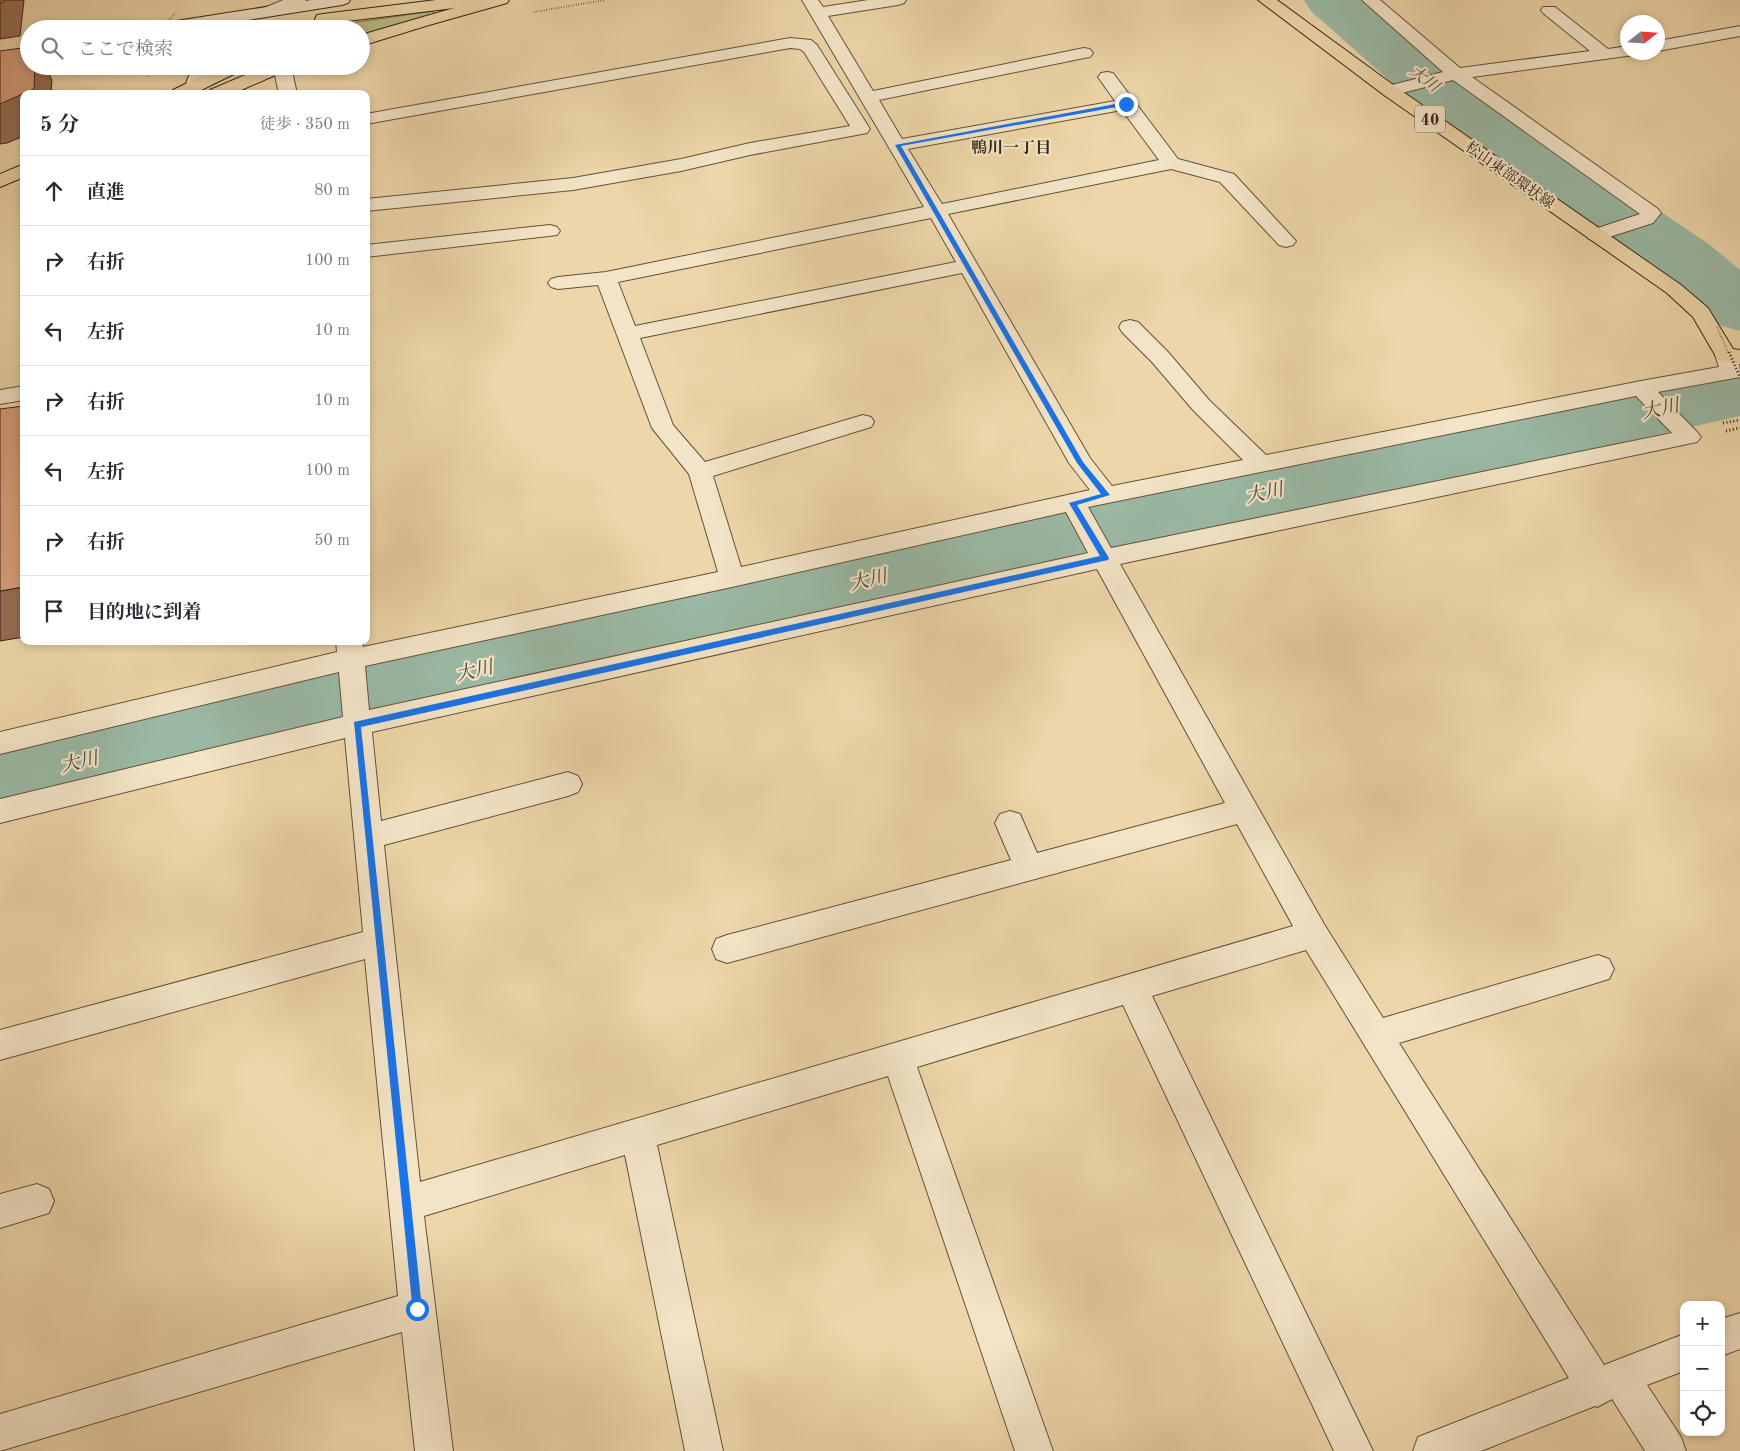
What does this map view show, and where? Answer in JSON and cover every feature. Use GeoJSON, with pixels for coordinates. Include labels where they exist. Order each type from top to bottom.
{"type":"FeatureCollection","features":[{"type":"Feature","properties":{"kind":"main road"},"geometry":{"type":"LineString","coordinates":[[323,19],[359,0]]}},
{"type":"Feature","properties":{"kind":"main road"},"geometry":{"type":"LineString","coordinates":[[323,19],[476,0]]}},
{"type":"Feature","properties":{"kind":"main road"},"geometry":{"type":"LineString","coordinates":[[370,38],[423,21],[501,0]]}},
{"type":"Feature","properties":{"kind":"main road","name":"松山東部環状線"},"geometry":{"type":"LineString","coordinates":[[1266,0],[1602,232],[1702,313],[1733,356]]}},
{"type":"Feature","properties":{"kind":"main road"},"geometry":{"type":"LineString","coordinates":[[187,90],[217,75]]}},
{"type":"Feature","properties":{"kind":"main road"},"geometry":{"type":"LineString","coordinates":[[225,90],[261,75]]}},
{"type":"Feature","properties":{"kind":"main road"},"geometry":{"type":"LineString","coordinates":[[0,181],[20,172]]}},
{"type":"Feature","properties":{"kind":"street"},"geometry":{"type":"LineString","coordinates":[[268,17],[298,0]]}},
{"type":"Feature","properties":{"kind":"street"},"geometry":{"type":"LineString","coordinates":[[240,20],[268,17],[342,0]]}},
{"type":"Feature","properties":{"kind":"street"},"geometry":{"type":"LineString","coordinates":[[898,0],[814,6],[937,212],[1081,463],[1106,495]]}},
{"type":"Feature","properties":{"kind":"street"},"geometry":{"type":"LineString","coordinates":[[1370,0],[1452,75],[1651,213],[1646,218],[1602,232]]}},
{"type":"Feature","properties":{"kind":"street"},"geometry":{"type":"LineString","coordinates":[[1549,10],[1604,54]]}},
{"type":"Feature","properties":{"kind":"street"},"geometry":{"type":"LineString","coordinates":[[268,17],[323,19]]}},
{"type":"Feature","properties":{"kind":"street"},"geometry":{"type":"LineString","coordinates":[[1665,45],[1740,31]]}},
{"type":"Feature","properties":{"kind":"street"},"geometry":{"type":"LineString","coordinates":[[370,118],[790,43],[805,44],[811,49],[861,128],[750,149],[680,165],[573,184],[370,205]]}},
{"type":"Feature","properties":{"kind":"street"},"geometry":{"type":"LineString","coordinates":[[1043,45],[1056,59]]}},
{"type":"Feature","properties":{"kind":"street"},"geometry":{"type":"LineString","coordinates":[[1397,89],[1452,75],[1620,52]]}},
{"type":"Feature","properties":{"kind":"street"},"geometry":{"type":"LineString","coordinates":[[869,97],[1084,53]]}},
{"type":"Feature","properties":{"kind":"street"},"geometry":{"type":"LineString","coordinates":[[187,90],[197,75]]}},
{"type":"Feature","properties":{"kind":"street"},"geometry":{"type":"LineString","coordinates":[[284,75],[287,90]]}},
{"type":"Feature","properties":{"kind":"street"},"geometry":{"type":"LineString","coordinates":[[1107,77],[1171,163]]}},
{"type":"Feature","properties":{"kind":"street"},"geometry":{"type":"LineString","coordinates":[[897,145],[1126,104]]}},
{"type":"Feature","properties":{"kind":"street"},"geometry":{"type":"LineString","coordinates":[[558,283],[606,278],[1171,163],[1227,178],[1286,241]]}},
{"type":"Feature","properties":{"kind":"street"},"geometry":{"type":"LineString","coordinates":[[370,251],[550,231]]}},
{"type":"Feature","properties":{"kind":"street"},"geometry":{"type":"LineString","coordinates":[[627,334],[968,266]]}},
{"type":"Feature","properties":{"kind":"street"},"geometry":{"type":"LineString","coordinates":[[606,278],[662,428],[700,472],[732,578]]}},
{"type":"Feature","properties":{"kind":"street"},"geometry":{"type":"LineString","coordinates":[[1130,327],[1160,356],[1201,405],[1260,463]]}},
{"type":"Feature","properties":{"kind":"street"},"geometry":{"type":"LineString","coordinates":[[0,743],[350,650],[732,578],[1077,509],[1106,495],[1641,388],[1732,372],[1733,356]]}},
{"type":"Feature","properties":{"kind":"street"},"geometry":{"type":"LineString","coordinates":[[0,811],[357,724],[1102,553],[1689,437],[1641,388]]}},
{"type":"Feature","properties":{"kind":"street"},"geometry":{"type":"LineString","coordinates":[[0,397],[20,394]]}},
{"type":"Feature","properties":{"kind":"street"},"geometry":{"type":"LineString","coordinates":[[700,472],[863,422]]}},
{"type":"Feature","properties":{"kind":"street"},"geometry":{"type":"LineString","coordinates":[[1077,509],[1313,934],[1376,1035],[1609,1382],[1667,1451]]}},
{"type":"Feature","properties":{"kind":"street"},"geometry":{"type":"LineString","coordinates":[[350,650],[405,1204],[434,1451]]}},
{"type":"Feature","properties":{"kind":"street"},"geometry":{"type":"LineString","coordinates":[[368,837],[568,784]]}},
{"type":"Feature","properties":{"kind":"street"},"geometry":{"type":"LineString","coordinates":[[727,949],[1245,810]]}},
{"type":"Feature","properties":{"kind":"street"},"geometry":{"type":"LineString","coordinates":[[1010,824],[1029,868]]}},
{"type":"Feature","properties":{"kind":"street"},"geometry":{"type":"LineString","coordinates":[[405,1204],[1313,934]]}},
{"type":"Feature","properties":{"kind":"street"},"geometry":{"type":"LineString","coordinates":[[0,1045],[379,940]]}},
{"type":"Feature","properties":{"kind":"street"},"geometry":{"type":"LineString","coordinates":[[1376,1035],[1598,969]]}},
{"type":"Feature","properties":{"kind":"street"},"geometry":{"type":"LineString","coordinates":[[1132,988],[1354,1451]]}},
{"type":"Feature","properties":{"kind":"street"},"geometry":{"type":"LineString","coordinates":[[898,1058],[1034,1451]]}},
{"type":"Feature","properties":{"kind":"street"},"geometry":{"type":"LineString","coordinates":[[638,1136],[704,1451]]}},
{"type":"Feature","properties":{"kind":"street"},"geometry":{"type":"LineString","coordinates":[[0,1211],[37,1201]]}},
{"type":"Feature","properties":{"kind":"street"},"geometry":{"type":"LineString","coordinates":[[0,1433],[417,1309]]}},
{"type":"Feature","properties":{"kind":"street"},"geometry":{"type":"LineString","coordinates":[[1725,1337],[1740,1331]]}},
{"type":"Feature","properties":{"kind":"street"},"geometry":{"type":"LineString","coordinates":[[1432,1451],[1680,1354]]}},
{"type":"Feature","properties":{"kind":"path"},"geometry":{"type":"LineString","coordinates":[[169,20],[176,12]]}},
{"type":"Feature","properties":{"kind":"path"},"geometry":{"type":"LineString","coordinates":[[1717,327],[1740,377]]}},
{"type":"Feature","properties":{"kind":"green space"},"geometry":{"type":"Polygon","coordinates":[[[434,11],[434,14],[370,32],[370,20],[434,11]]]}},
{"type":"Feature","properties":{"kind":"building"},"geometry":{"type":"Polygon","coordinates":[[[20,48],[20,75],[35,75],[34,89],[20,90],[20,95],[0,104],[0,51],[20,48]]]}},
{"type":"Feature","properties":{"kind":"building"},"geometry":{"type":"Polygon","coordinates":[[[20,406],[20,588],[0,591],[0,409],[20,406]]]}},
{"type":"Feature","properties":{"kind":"waterway","name":"大川"},"geometry":{"type":"LineString","coordinates":[[1332,0],[1420,76],[1685,260],[1729,296],[1740,309]]}},
{"type":"Feature","properties":{"kind":"waterway","name":"大川"},"geometry":{"type":"LineString","coordinates":[[0,779],[1017,544],[1449,455],[1740,392]]}},
{"type":"Feature","properties":{"kind":"district","name":"鴨川一丁目"},"geometry":{"type":"Point","coordinates":[1011,147]}},
{"type":"Feature","properties":{"kind":"route"},"geometry":{"type":"LineString","coordinates":[[417,1309],[357,724],[1105,558],[1073,503],[1106,495],[1081,463],[897,145],[1126,104]]}}]}
